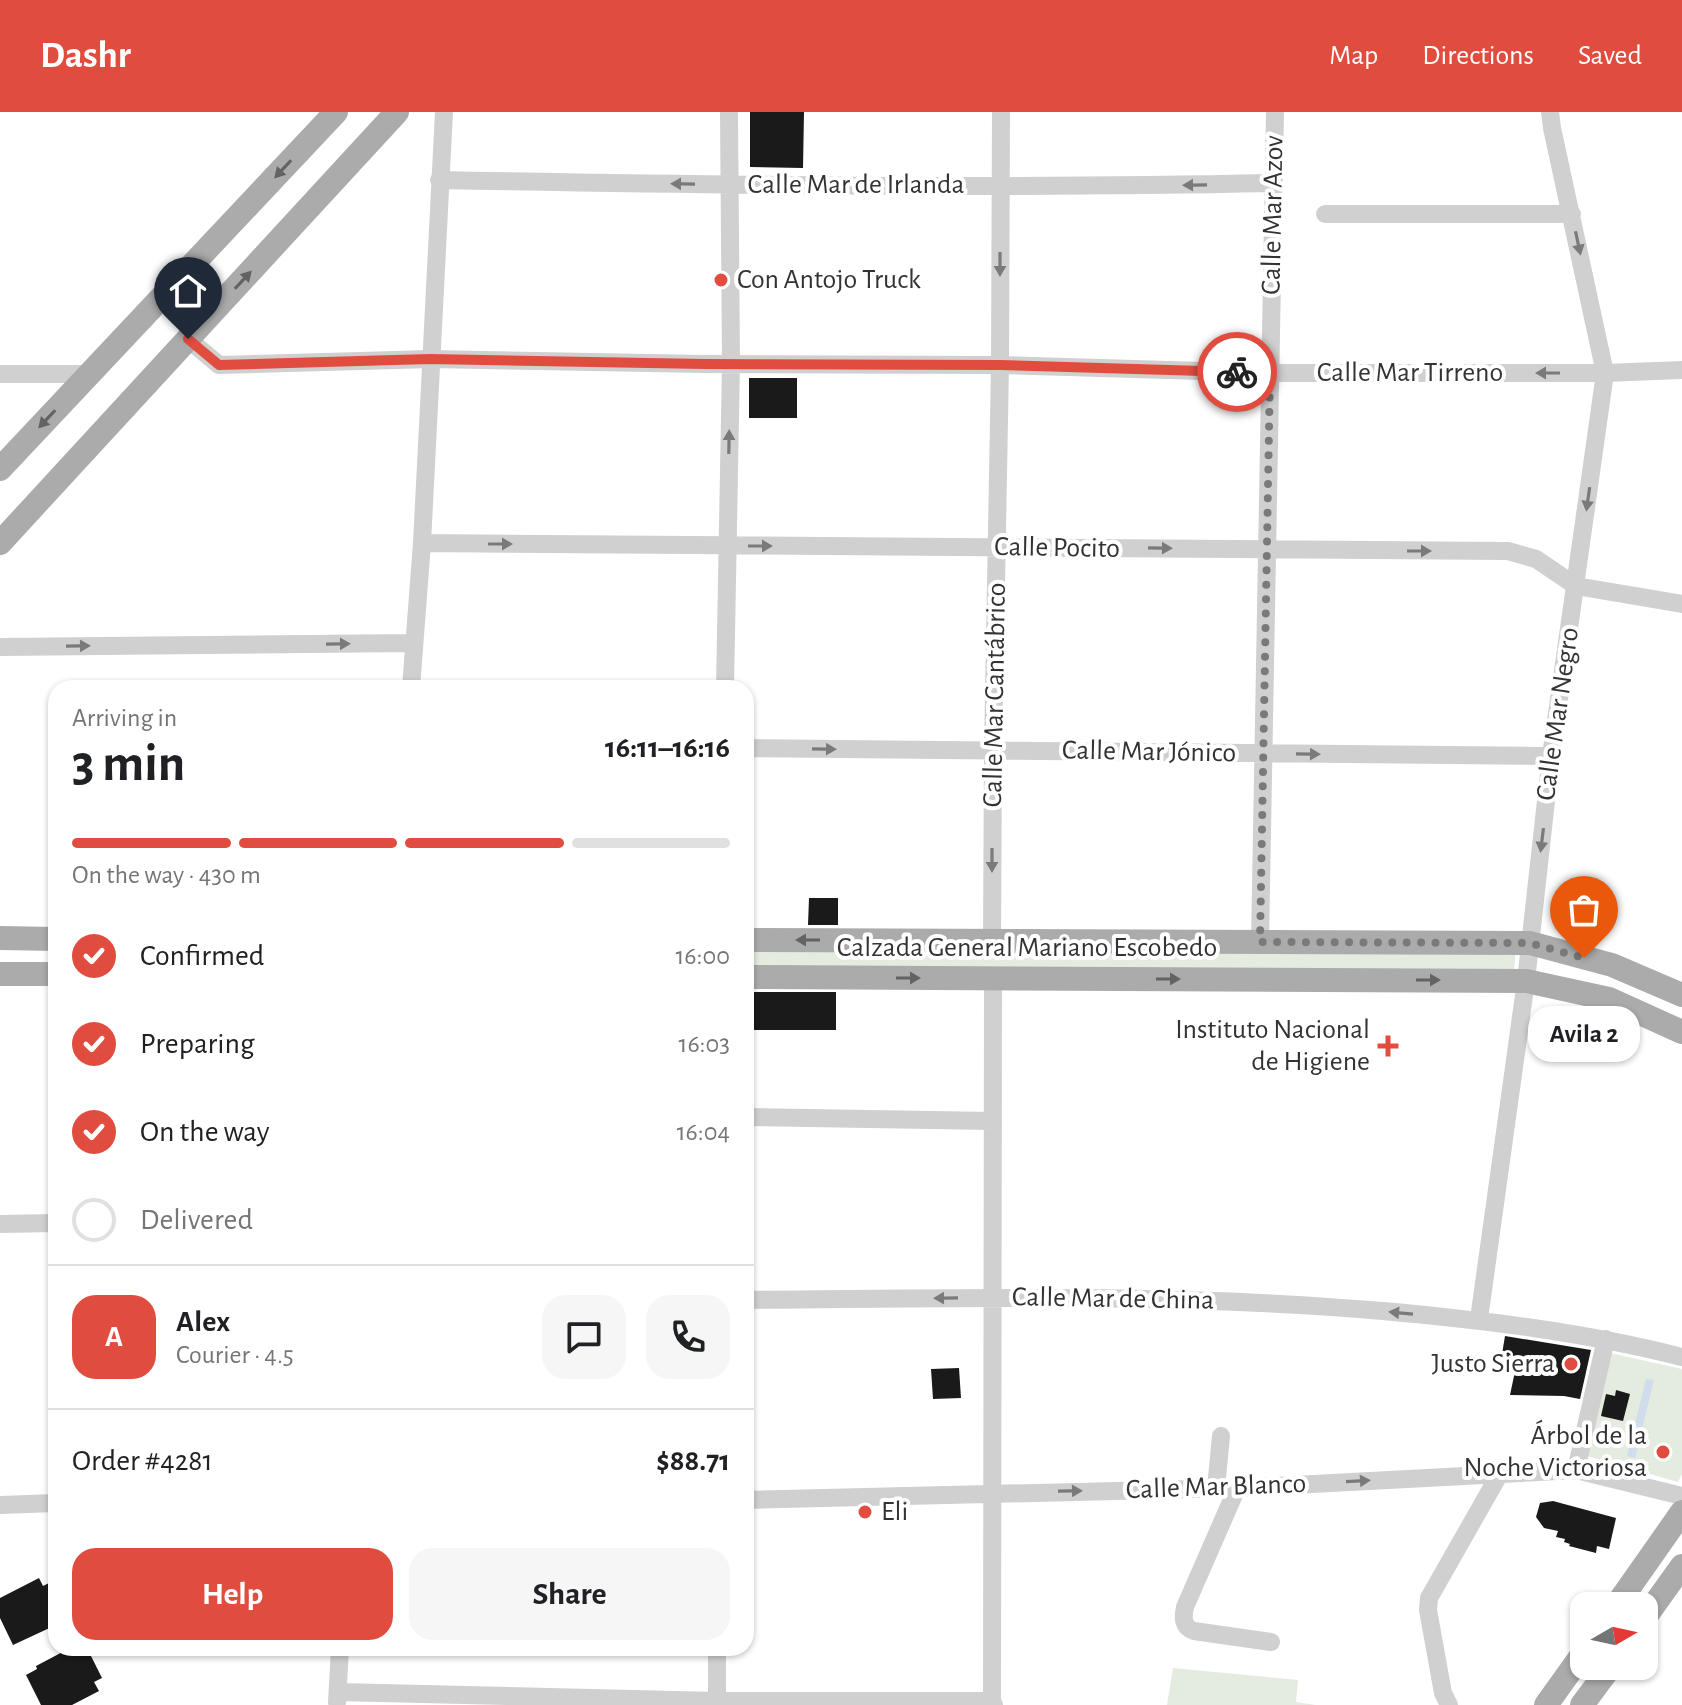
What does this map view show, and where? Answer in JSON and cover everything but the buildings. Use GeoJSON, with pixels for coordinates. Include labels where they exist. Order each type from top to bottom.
{"type":"FeatureCollection","features":[{"type":"Feature","properties":{"kind":"main road"},"geometry":{"type":"LineString","coordinates":[[0,469],[336,112]]}},
{"type":"Feature","properties":{"kind":"main road"},"geometry":{"type":"LineString","coordinates":[[0,543],[397,112]]}},
{"type":"Feature","properties":{"kind":"main road"},"geometry":{"type":"LineString","coordinates":[[0,938],[48,939]]}},
{"type":"Feature","properties":{"kind":"main road","name":"Calzada General Mariano Escobedo"},"geometry":{"type":"LineString","coordinates":[[754,940],[1530,943],[1612,965],[1682,995]]}},
{"type":"Feature","properties":{"kind":"main road"},"geometry":{"type":"LineString","coordinates":[[0,974],[48,974]]}},
{"type":"Feature","properties":{"kind":"main road","name":"Calzada General Mariano Escobedo"},"geometry":{"type":"LineString","coordinates":[[754,977],[1526,981],[1609,999],[1682,1032]]}},
{"type":"Feature","properties":{"kind":"main road"},"geometry":{"type":"LineString","coordinates":[[1626,1592],[1682,1512]]}},
{"type":"Feature","properties":{"kind":"main road"},"geometry":{"type":"LineString","coordinates":[[1658,1599],[1682,1566]]}},
{"type":"Feature","properties":{"kind":"main road"},"geometry":{"type":"LineString","coordinates":[[1546,1705],[1570,1672]]}},
{"type":"Feature","properties":{"kind":"main road"},"geometry":{"type":"LineString","coordinates":[[1582,1705],[1601,1680]]}},
{"type":"Feature","properties":{"kind":"street"},"geometry":{"type":"LineString","coordinates":[[412,680],[422,543],[444,112]]}},
{"type":"Feature","properties":{"kind":"street"},"geometry":{"type":"LineString","coordinates":[[725,680],[731,364],[729,112]]}},
{"type":"Feature","properties":{"kind":"street","name":"Calle Mar Cantábrico"},"geometry":{"type":"LineString","coordinates":[[992,941],[1001,112]]}},
{"type":"Feature","properties":{"kind":"street","name":"Calle Mar Azov"},"geometry":{"type":"LineString","coordinates":[[1260,942],[1275,112]]}},
{"type":"Feature","properties":{"kind":"street","name":"Calle Mar Negro"},"geometry":{"type":"LineString","coordinates":[[1479,1319],[1526,981],[1551,756],[1605,373],[1550,112]]}},
{"type":"Feature","properties":{"kind":"street","name":"Calle Mar de Irlanda"},"geometry":{"type":"LineString","coordinates":[[439,180],[1000,186],[1273,183]]}},
{"type":"Feature","properties":{"kind":"street"},"geometry":{"type":"LineString","coordinates":[[1325,214],[1572,214]]}},
{"type":"Feature","properties":{"kind":"street","name":"Calle Mar Tirreno"},"geometry":{"type":"LineString","coordinates":[[188,339],[219,365],[430,359],[1000,365],[1270,373],[1605,373],[1682,370]]}},
{"type":"Feature","properties":{"kind":"street"},"geometry":{"type":"LineString","coordinates":[[0,374],[90,374]]}},
{"type":"Feature","properties":{"kind":"street","name":"Calle Pocito"},"geometry":{"type":"LineString","coordinates":[[422,543],[1508,551],[1536,559],[1576,586],[1682,604]]}},
{"type":"Feature","properties":{"kind":"street"},"geometry":{"type":"LineString","coordinates":[[0,647],[414,643]]}},
{"type":"Feature","properties":{"kind":"street","name":"Calle Mar Jónico"},"geometry":{"type":"LineString","coordinates":[[754,748],[1551,756]]}},
{"type":"Feature","properties":{"kind":"street"},"geometry":{"type":"LineString","coordinates":[[340,1656],[337,1699],[993,1703],[993,978]]}},
{"type":"Feature","properties":{"kind":"street"},"geometry":{"type":"LineString","coordinates":[[754,1117],[993,1121]]}},
{"type":"Feature","properties":{"kind":"street"},"geometry":{"type":"LineString","coordinates":[[0,1224],[48,1223]]}},
{"type":"Feature","properties":{"kind":"street","name":"Calle Mar de China"},"geometry":{"type":"LineString","coordinates":[[754,1300],[993,1297],[1245,1301],[1479,1319],[1606,1339],[1682,1357]]}},
{"type":"Feature","properties":{"kind":"street"},"geometry":{"type":"LineString","coordinates":[[1576,1470],[1606,1339]]}},
{"type":"Feature","properties":{"kind":"street"},"geometry":{"type":"LineString","coordinates":[[1216,1488],[1221,1436]]}},
{"type":"Feature","properties":{"kind":"street","name":"Calle Mar Blanco"},"geometry":{"type":"LineString","coordinates":[[754,1500],[1237,1488],[1576,1470],[1682,1496]]}},
{"type":"Feature","properties":{"kind":"street"},"geometry":{"type":"LineString","coordinates":[[1449,1705],[1443,1693],[1428,1610],[1429,1598],[1499,1475]]}},
{"type":"Feature","properties":{"kind":"street"},"geometry":{"type":"LineString","coordinates":[[1237,1488],[1185,1607],[1185,1623],[1188,1629],[1194,1631],[1271,1642]]}},
{"type":"Feature","properties":{"kind":"street"},"geometry":{"type":"LineString","coordinates":[[0,1505],[48,1503]]}},
{"type":"Feature","properties":{"kind":"street"},"geometry":{"type":"LineString","coordinates":[[714,1703],[717,1656]]}},
{"type":"Feature","properties":{"kind":"shaded area"},"geometry":{"type":"Polygon","coordinates":[[[754,945],[1516,949],[1514,971],[754,971],[754,945]]]}},
{"type":"Feature","properties":{"kind":"shaded area"},"geometry":{"type":"Polygon","coordinates":[[[1610,1353],[1682,1369],[1682,1474],[1678,1482],[1587,1456],[1610,1353]]]}},
{"type":"Feature","properties":{"kind":"shaded area"},"geometry":{"type":"Polygon","coordinates":[[[1173,1668],[1298,1680],[1296,1702],[1316,1705],[1167,1705],[1173,1668]]]}},
{"type":"Feature","properties":{"kind":"water"},"geometry":{"type":"Polygon","coordinates":[[[1646,1379],[1654,1380],[1635,1458],[1627,1456],[1646,1379]]]}},
{"type":"Feature","properties":{"kind":"way so far"},"geometry":{"type":"LineString","coordinates":[[1237,372],[1270,373],[1260,942],[1530,943],[1584,958]]}},
{"type":"Feature","properties":{"kind":"place","name":"Con Antojo Truck"},"geometry":{"type":"Point","coordinates":[721,280]}},
{"type":"Feature","properties":{"kind":"place","name":"Avila 2"},"geometry":{"type":"Point","coordinates":[1584,958]}},
{"type":"Feature","properties":{"kind":"place","name":"Instituto Nacional de Higiene"},"geometry":{"type":"Point","coordinates":[1388,1046]}},
{"type":"Feature","properties":{"kind":"place","name":"Justo Sierra"},"geometry":{"type":"Point","coordinates":[1571,1364]}},
{"type":"Feature","properties":{"kind":"place","name":"Árbol de la Noche Victoriosa"},"geometry":{"type":"Point","coordinates":[1663,1452]}},
{"type":"Feature","properties":{"kind":"place","name":"Eli"},"geometry":{"type":"Point","coordinates":[865,1512]}},
{"type":"Feature","properties":{"kind":"route"},"geometry":{"type":"LineString","coordinates":[[188,339],[219,365],[430,359],[1000,365],[1237,372]]}}]}
